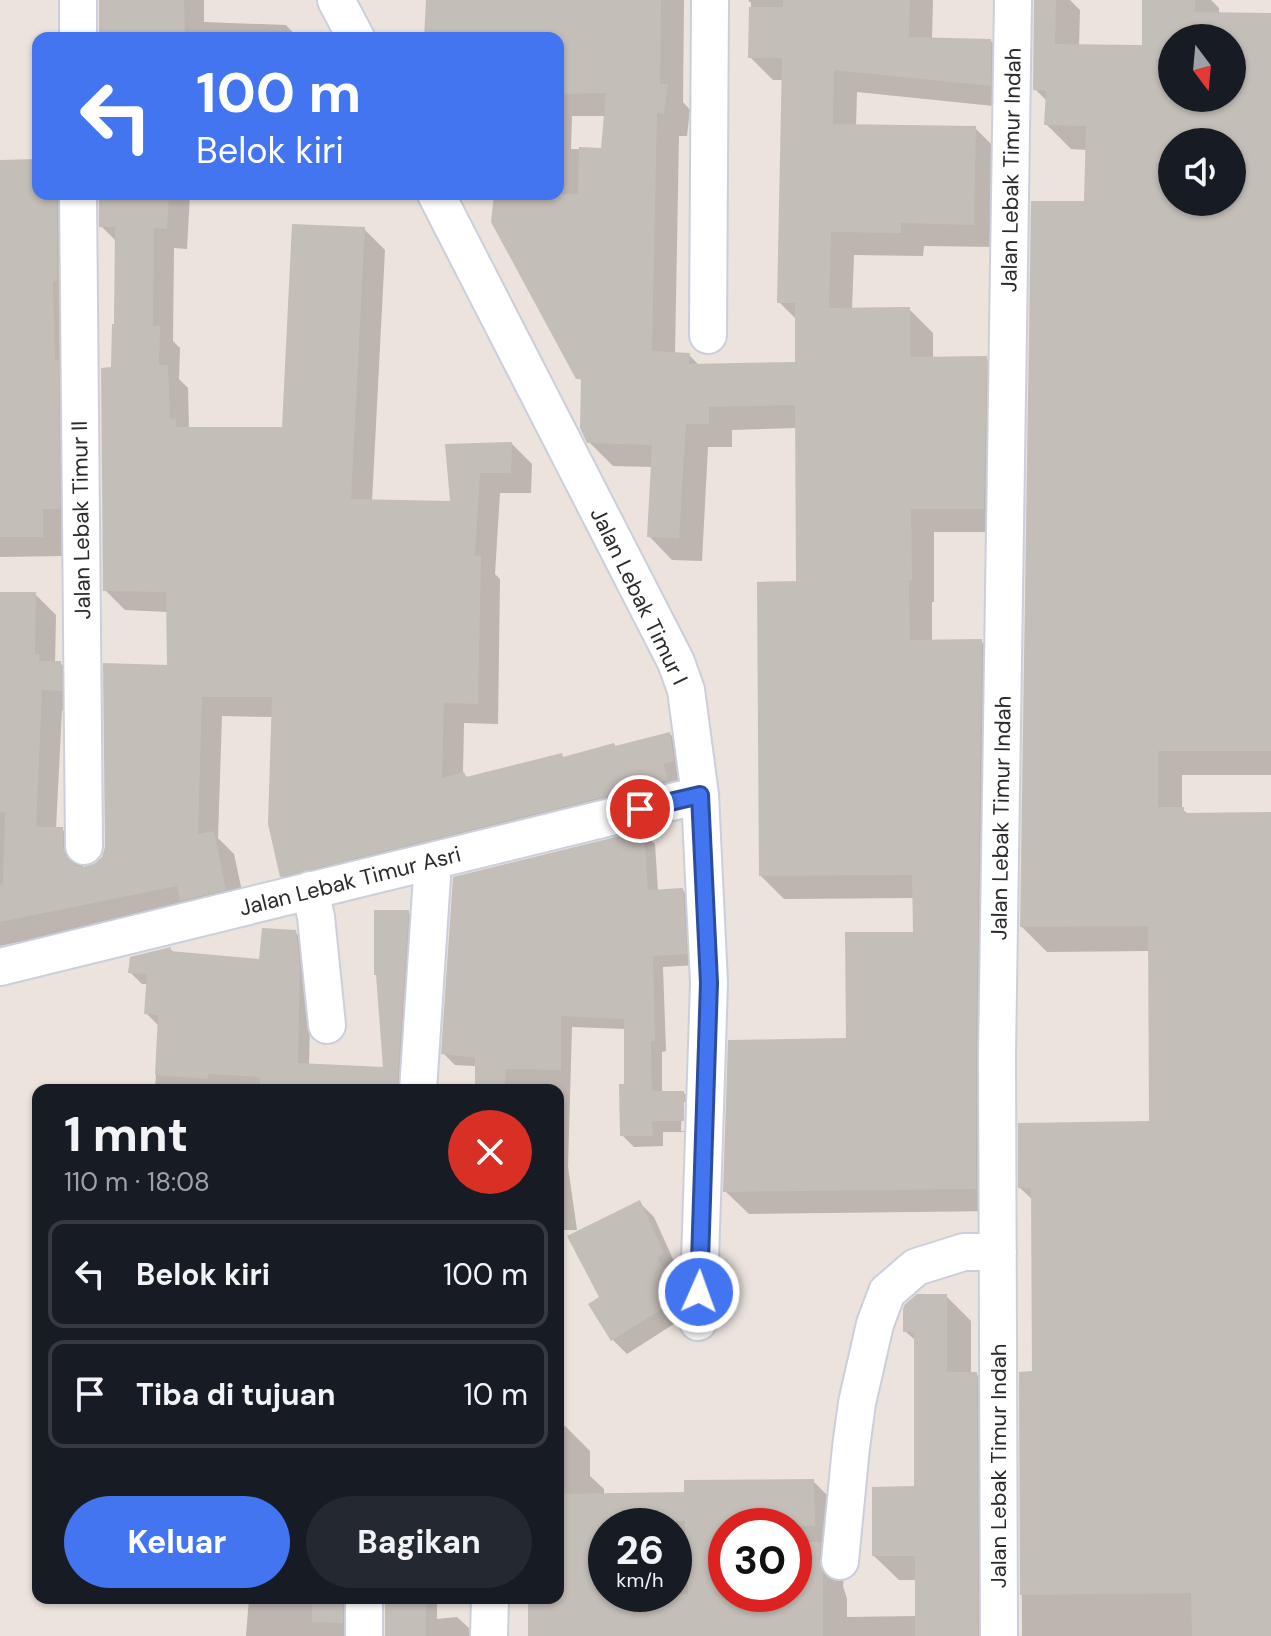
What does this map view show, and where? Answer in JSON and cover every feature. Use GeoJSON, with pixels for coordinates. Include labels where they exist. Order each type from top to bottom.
{"type":"FeatureCollection","features":[{"type":"Feature","properties":{"kind":"street"},"geometry":{"type":"LineString","coordinates":[[78,0],[78,32]]}},
{"type":"Feature","properties":{"kind":"street"},"geometry":{"type":"LineString","coordinates":[[336,0],[353,32]]}},
{"type":"Feature","properties":{"kind":"street"},"geometry":{"type":"LineString","coordinates":[[708,335],[710,0]]}},
{"type":"Feature","properties":{"kind":"street","name":"Jalan Lebak Timur Indah"},"geometry":{"type":"LineString","coordinates":[[999,1636],[997,1055],[1013,0]]}},
{"type":"Feature","properties":{"kind":"street","name":"Jalan Lebak Timur II"},"geometry":{"type":"LineString","coordinates":[[78,200],[84,846]]}},
{"type":"Feature","properties":{"kind":"street","name":"Jalan Lebak Timur I"},"geometry":{"type":"LineString","coordinates":[[439,200],[676,662],[686,690],[700,795],[709,983],[698,1322]]}},
{"type":"Feature","properties":{"kind":"street","name":"Jalan Lebak Timur Asri"},"geometry":{"type":"LineString","coordinates":[[0,967],[700,795]]}},
{"type":"Feature","properties":{"kind":"street"},"geometry":{"type":"LineString","coordinates":[[418,1084],[433,861]]}},
{"type":"Feature","properties":{"kind":"street"},"geometry":{"type":"LineString","coordinates":[[310,890],[316,917],[327,1025]]}},
{"type":"Feature","properties":{"kind":"street"},"geometry":{"type":"LineString","coordinates":[[840,1561],[857,1403],[875,1324],[887,1292],[916,1267],[964,1252],[998,1252]]}},
{"type":"Feature","properties":{"kind":"street"},"geometry":{"type":"LineString","coordinates":[[364,1604],[364,1636]]}},
{"type":"Feature","properties":{"kind":"street"},"geometry":{"type":"LineString","coordinates":[[489,1636],[490,1604]]}},
{"type":"Feature","properties":{"kind":"building"},"geometry":{"type":"Polygon","coordinates":[[[99,0],[184,0],[185,32],[99,32],[99,0]]]}},
{"type":"Feature","properties":{"kind":"building"},"geometry":{"type":"Polygon","coordinates":[[[426,0],[661,0],[660,84],[668,84],[664,114],[657,113],[652,351],[690,353],[689,364],[795,362],[795,303],[777,303],[782,58],[748,58],[749,7],[783,7],[783,0],[910,0],[909,37],[991,39],[991,86],[834,70],[833,124],[976,126],[974,225],[901,223],[901,233],[831,232],[829,308],[910,307],[910,357],[987,356],[984,509],[911,509],[912,580],[909,580],[910,640],[982,639],[976,1189],[723,1192],[728,1040],[846,1038],[845,932],[913,932],[912,875],[759,876],[757,582],[796,581],[795,405],[709,407],[709,424],[686,424],[679,538],[647,537],[652,445],[587,443],[580,428],[581,379],[576,379],[491,222],[493,200],[564,200],[564,194],[578,194],[579,147],[601,148],[606,93],[564,94],[564,32],[424,32],[426,0]]]}},
{"type":"Feature","properties":{"kind":"building"},"geometry":{"type":"Polygon","coordinates":[[[1034,0],[1056,0],[1055,44],[1142,45],[1142,0],[1195,0],[1195,12],[1271,13],[1271,751],[1158,751],[1158,807],[1184,807],[1184,813],[1271,812],[1271,1636],[1192,1636],[1191,1593],[1020,1595],[1019,1372],[1032,1371],[1031,1188],[1018,1188],[1018,1123],[1149,1121],[1148,926],[1020,927],[1031,201],[1084,201],[1086,126],[1044,125],[1046,91],[1033,90],[1034,0]]]}},
{"type":"Feature","properties":{"kind":"building"},"geometry":{"type":"Polygon","coordinates":[[[32,159],[32,200],[57,200],[57,281],[53,281],[55,360],[59,360],[60,509],[43,509],[43,537],[0,537],[0,160],[32,159]]]}},
{"type":"Feature","properties":{"kind":"building"},"geometry":{"type":"Polygon","coordinates":[[[99,200],[169,200],[167,229],[154,228],[153,326],[160,326],[159,365],[168,365],[170,418],[176,419],[176,427],[282,427],[292,224],[365,227],[351,499],[450,501],[445,444],[512,442],[511,473],[480,473],[475,556],[481,556],[478,704],[444,703],[442,778],[464,772],[466,777],[562,753],[563,757],[670,732],[674,761],[664,764],[668,781],[280,877],[268,824],[272,697],[202,697],[198,834],[214,831],[226,890],[180,901],[177,886],[0,922],[5,812],[0,812],[0,592],[36,592],[35,654],[40,654],[39,661],[61,661],[62,691],[42,690],[36,827],[63,827],[63,846],[66,856],[74,865],[83,867],[94,864],[102,857],[105,847],[103,663],[167,665],[166,592],[103,591],[101,368],[111,367],[115,227],[99,227],[99,200]]]}},
{"type":"Feature","properties":{"kind":"building"},"geometry":{"type":"Polygon","coordinates":[[[644,830],[648,890],[683,888],[687,954],[653,956],[655,1041],[651,1041],[652,1091],[684,1091],[684,1121],[652,1121],[653,1136],[620,1136],[619,1084],[624,1084],[624,1019],[561,1016],[561,1070],[506,1069],[505,1084],[475,1084],[475,1058],[441,1054],[453,877],[644,830]]]}},
{"type":"Feature","properties":{"kind":"building"},"geometry":{"type":"Polygon","coordinates":[[[374,910],[409,910],[397,1084],[260,1084],[260,1077],[208,1074],[208,1079],[155,1075],[158,1015],[144,1014],[147,974],[128,973],[130,957],[171,947],[170,951],[259,959],[262,928],[296,930],[300,968],[298,1063],[383,1067],[374,975],[374,910]]]}},
{"type":"Feature","properties":{"kind":"building"},"geometry":{"type":"Polygon","coordinates":[[[640,1200],[664,1253],[657,1258],[678,1290],[678,1299],[611,1341],[588,1304],[599,1297],[567,1236],[640,1200]]]}},
{"type":"Feature","properties":{"kind":"building"},"geometry":{"type":"Polygon","coordinates":[[[917,1294],[947,1294],[947,1372],[977,1372],[978,1636],[915,1636],[915,1556],[872,1556],[872,1487],[914,1486],[914,1332],[903,1332],[903,1309],[917,1294]]]}},
{"type":"Feature","properties":{"kind":"building"},"geometry":{"type":"Polygon","coordinates":[[[814,1479],[815,1526],[812,1526],[812,1508],[708,1508],[708,1612],[812,1612],[812,1542],[821,1542],[823,1636],[528,1636],[528,1604],[564,1604],[564,1494],[684,1492],[684,1480],[814,1479]]]}},
{"type":"Feature","properties":{"kind":"building"},"geometry":{"type":"Polygon","coordinates":[[[312,1604],[343,1604],[343,1623],[312,1622],[312,1604]]]}},
{"type":"Feature","properties":{"kind":"building"},"geometry":{"type":"Polygon","coordinates":[[[385,1604],[426,1604],[426,1636],[385,1636],[385,1604]]]}},
{"type":"Feature","properties":{"kind":"route"},"geometry":{"type":"LineString","coordinates":[[640,809],[700,795],[709,983],[699,1292]]}}]}
